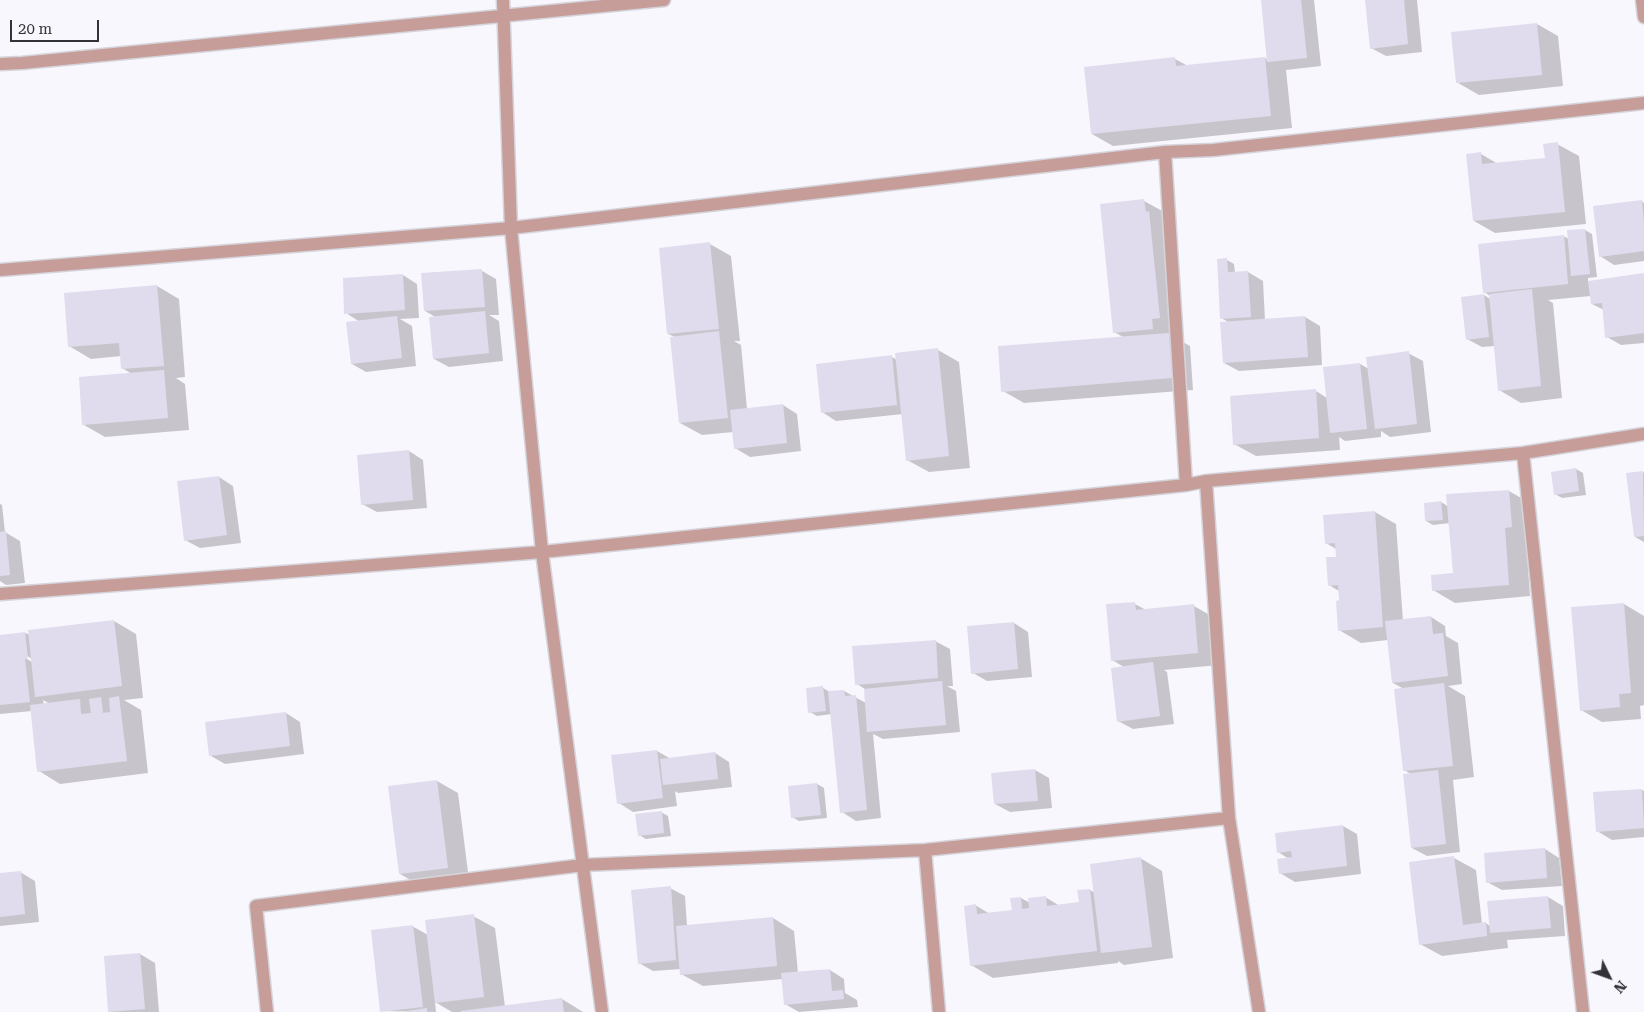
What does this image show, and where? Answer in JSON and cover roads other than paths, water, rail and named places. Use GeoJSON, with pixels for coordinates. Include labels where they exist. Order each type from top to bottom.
{"type":"FeatureCollection","features":[{"type":"Feature","properties":{"kind":"street"},"geometry":{"type":"LineString","coordinates":[[503,0],[511,228],[542,552],[602,1012]]}},
{"type":"Feature","properties":{"kind":"street"},"geometry":{"type":"LineString","coordinates":[[0,64],[504,17],[664,0]]}},
{"type":"Feature","properties":{"kind":"street"},"geometry":{"type":"LineString","coordinates":[[1642,0],[1644,16]]}},
{"type":"Feature","properties":{"kind":"street"},"geometry":{"type":"LineString","coordinates":[[0,270],[511,228],[1165,152],[1213,150],[1644,103]]}},
{"type":"Feature","properties":{"kind":"street"},"geometry":{"type":"LineString","coordinates":[[1165,152],[1186,485]]}},
{"type":"Feature","properties":{"kind":"street"},"geometry":{"type":"LineString","coordinates":[[0,594],[542,552],[1186,485],[1206,481],[1523,453],[1644,434]]}},
{"type":"Feature","properties":{"kind":"street"},"geometry":{"type":"LineString","coordinates":[[1523,453],[1583,1012]]}},
{"type":"Feature","properties":{"kind":"street"},"geometry":{"type":"LineString","coordinates":[[1206,481],[1229,818],[1259,1012]]}},
{"type":"Feature","properties":{"kind":"street"},"geometry":{"type":"LineString","coordinates":[[267,1012],[256,906],[583,865],[926,850],[1229,818]]}},
{"type":"Feature","properties":{"kind":"street"},"geometry":{"type":"LineString","coordinates":[[926,850],[939,1012]]}}]}
